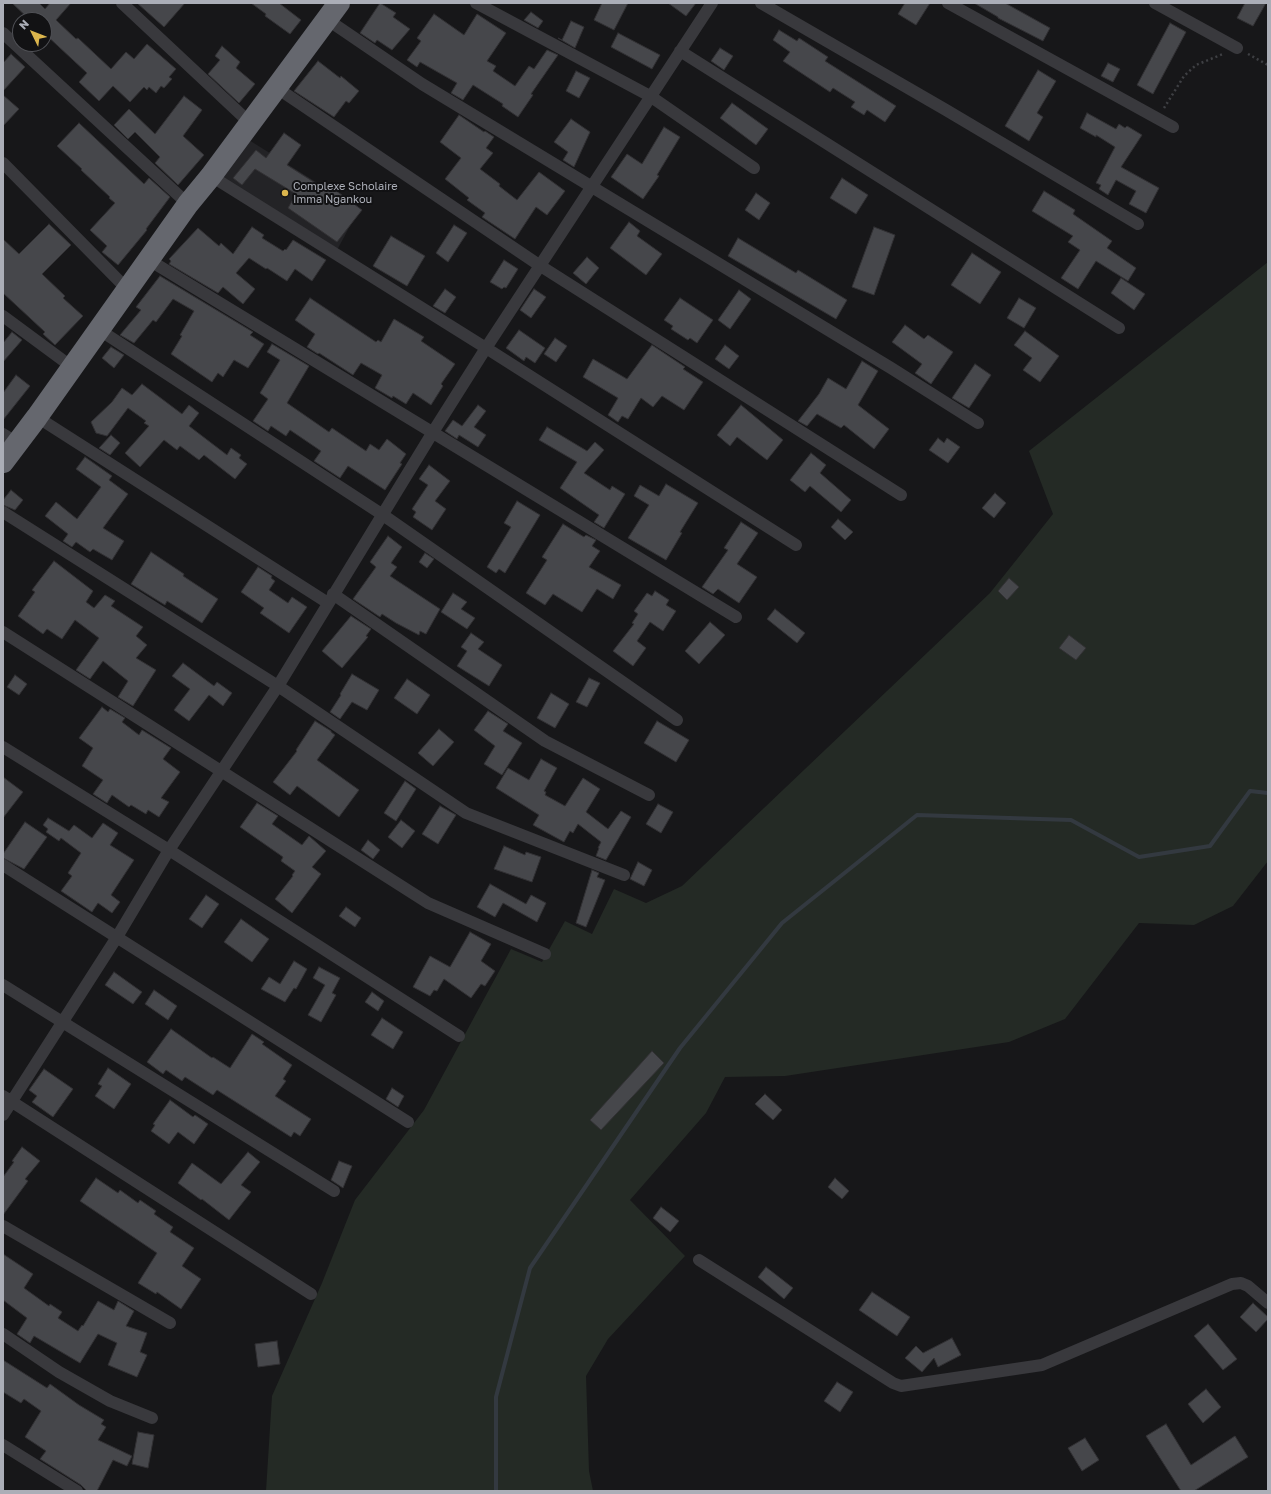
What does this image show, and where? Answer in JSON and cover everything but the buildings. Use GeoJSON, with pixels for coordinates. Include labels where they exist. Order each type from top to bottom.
{"type":"FeatureCollection","features":[{"type":"Feature","properties":{"kind":"highway"},"geometry":{"type":"LineString","coordinates":[[3,462],[10,438],[37,417],[188,204],[211,176],[334,11]]}},
{"type":"Feature","properties":{"kind":"street"},"geometry":{"type":"LineString","coordinates":[[122,3],[250,123]]}},
{"type":"Feature","properties":{"kind":"street"},"geometry":{"type":"LineString","coordinates":[[476,3],[650,96],[754,168]]}},
{"type":"Feature","properties":{"kind":"street"},"geometry":{"type":"LineString","coordinates":[[3,1115],[7,1099],[63,1023],[169,850],[278,686],[432,432],[539,265],[592,187],[712,3]]}},
{"type":"Feature","properties":{"kind":"street"},"geometry":{"type":"LineString","coordinates":[[761,3],[953,114],[1138,224]]}},
{"type":"Feature","properties":{"kind":"street"},"geometry":{"type":"LineString","coordinates":[[948,3],[1173,127]]}},
{"type":"Feature","properties":{"kind":"street"},"geometry":{"type":"LineString","coordinates":[[1155,3],[1237,48]]}},
{"type":"Feature","properties":{"kind":"street"},"geometry":{"type":"LineString","coordinates":[[334,11],[422,84],[891,368],[978,423]]}},
{"type":"Feature","properties":{"kind":"street"},"geometry":{"type":"LineString","coordinates":[[3,33],[188,204]]}},
{"type":"Feature","properties":{"kind":"street"},"geometry":{"type":"LineString","coordinates":[[680,51],[1120,328]]}},
{"type":"Feature","properties":{"kind":"street"},"geometry":{"type":"LineString","coordinates":[[277,88],[539,265],[902,495]]}},
{"type":"Feature","properties":{"kind":"street"},"geometry":{"type":"LineString","coordinates":[[3,163],[127,289]]}},
{"type":"Feature","properties":{"kind":"street"},"geometry":{"type":"LineString","coordinates":[[211,176],[486,348],[796,545]]}},
{"type":"Feature","properties":{"kind":"street"},"geometry":{"type":"LineString","coordinates":[[149,260],[736,617]]}},
{"type":"Feature","properties":{"kind":"street"},"geometry":{"type":"LineString","coordinates":[[3,316],[72,366]]}},
{"type":"Feature","properties":{"kind":"street"},"geometry":{"type":"LineString","coordinates":[[98,329],[383,514],[677,720]]}},
{"type":"Feature","properties":{"kind":"street"},"geometry":{"type":"LineString","coordinates":[[37,417],[331,598],[545,741],[649,795]]}},
{"type":"Feature","properties":{"kind":"street"},"geometry":{"type":"LineString","coordinates":[[3,512],[278,686],[466,813],[624,875]]}},
{"type":"Feature","properties":{"kind":"street"},"geometry":{"type":"LineString","coordinates":[[3,632],[428,903],[544,954]]}},
{"type":"Feature","properties":{"kind":"street"},"geometry":{"type":"LineString","coordinates":[[3,748],[169,850],[459,1036]]}},
{"type":"Feature","properties":{"kind":"street"},"geometry":{"type":"LineString","coordinates":[[3,865],[408,1122]]}},
{"type":"Feature","properties":{"kind":"street"},"geometry":{"type":"LineString","coordinates":[[3,986],[334,1191]]}},
{"type":"Feature","properties":{"kind":"street"},"geometry":{"type":"LineString","coordinates":[[7,1099],[312,1294]]}},
{"type":"Feature","properties":{"kind":"street"},"geometry":{"type":"LineString","coordinates":[[3,1226],[170,1323]]}},
{"type":"Feature","properties":{"kind":"street"},"geometry":{"type":"LineString","coordinates":[[699,1260],[893,1383],[901,1386],[1042,1365],[1232,1284],[1241,1283],[1248,1286],[1268,1303]]}},
{"type":"Feature","properties":{"kind":"street"},"geometry":{"type":"LineString","coordinates":[[3,1334],[59,1372],[110,1401],[152,1418]]}},
{"type":"Feature","properties":{"kind":"street"},"geometry":{"type":"LineString","coordinates":[[3,1446],[77,1491]]}},
{"type":"Feature","properties":{"kind":"path"},"geometry":{"type":"LineString","coordinates":[[1158,118],[1184,76],[1196,65],[1237,48],[1268,65]]}},
{"type":"Feature","properties":{"kind":"shaded area","name":"Complexe Scholaire Imma Ngankou"},"geometry":{"type":"Polygon","coordinates":[[[241,135],[359,209],[335,254],[211,176],[241,135]]]}},
{"type":"Feature","properties":{"kind":"shaded area"},"geometry":{"type":"Polygon","coordinates":[[[1268,262],[1268,861],[1233,906],[1194,925],[1139,923],[1065,1019],[1009,1042],[785,1076],[725,1077],[706,1113],[630,1200],[685,1256],[608,1339],[586,1376],[589,1471],[593,1491],[266,1491],[272,1396],[322,1283],[355,1200],[424,1110],[511,949],[542,962],[565,921],[592,934],[614,889],[646,903],[682,886],[990,593],[1053,514],[1029,451],[1268,262]]]}},
{"type":"Feature","properties":{"kind":"waterway"},"geometry":{"type":"LineString","coordinates":[[496,1491],[496,1397],[530,1268],[680,1048],[782,923],[917,815],[1071,820],[1139,857],[1210,846],[1250,791],[1268,793]]}},
{"type":"Feature","properties":{"kind":"place","name":"Complexe Scholaire Imma Ngankou"},"geometry":{"type":"Point","coordinates":[285,193]}}]}
